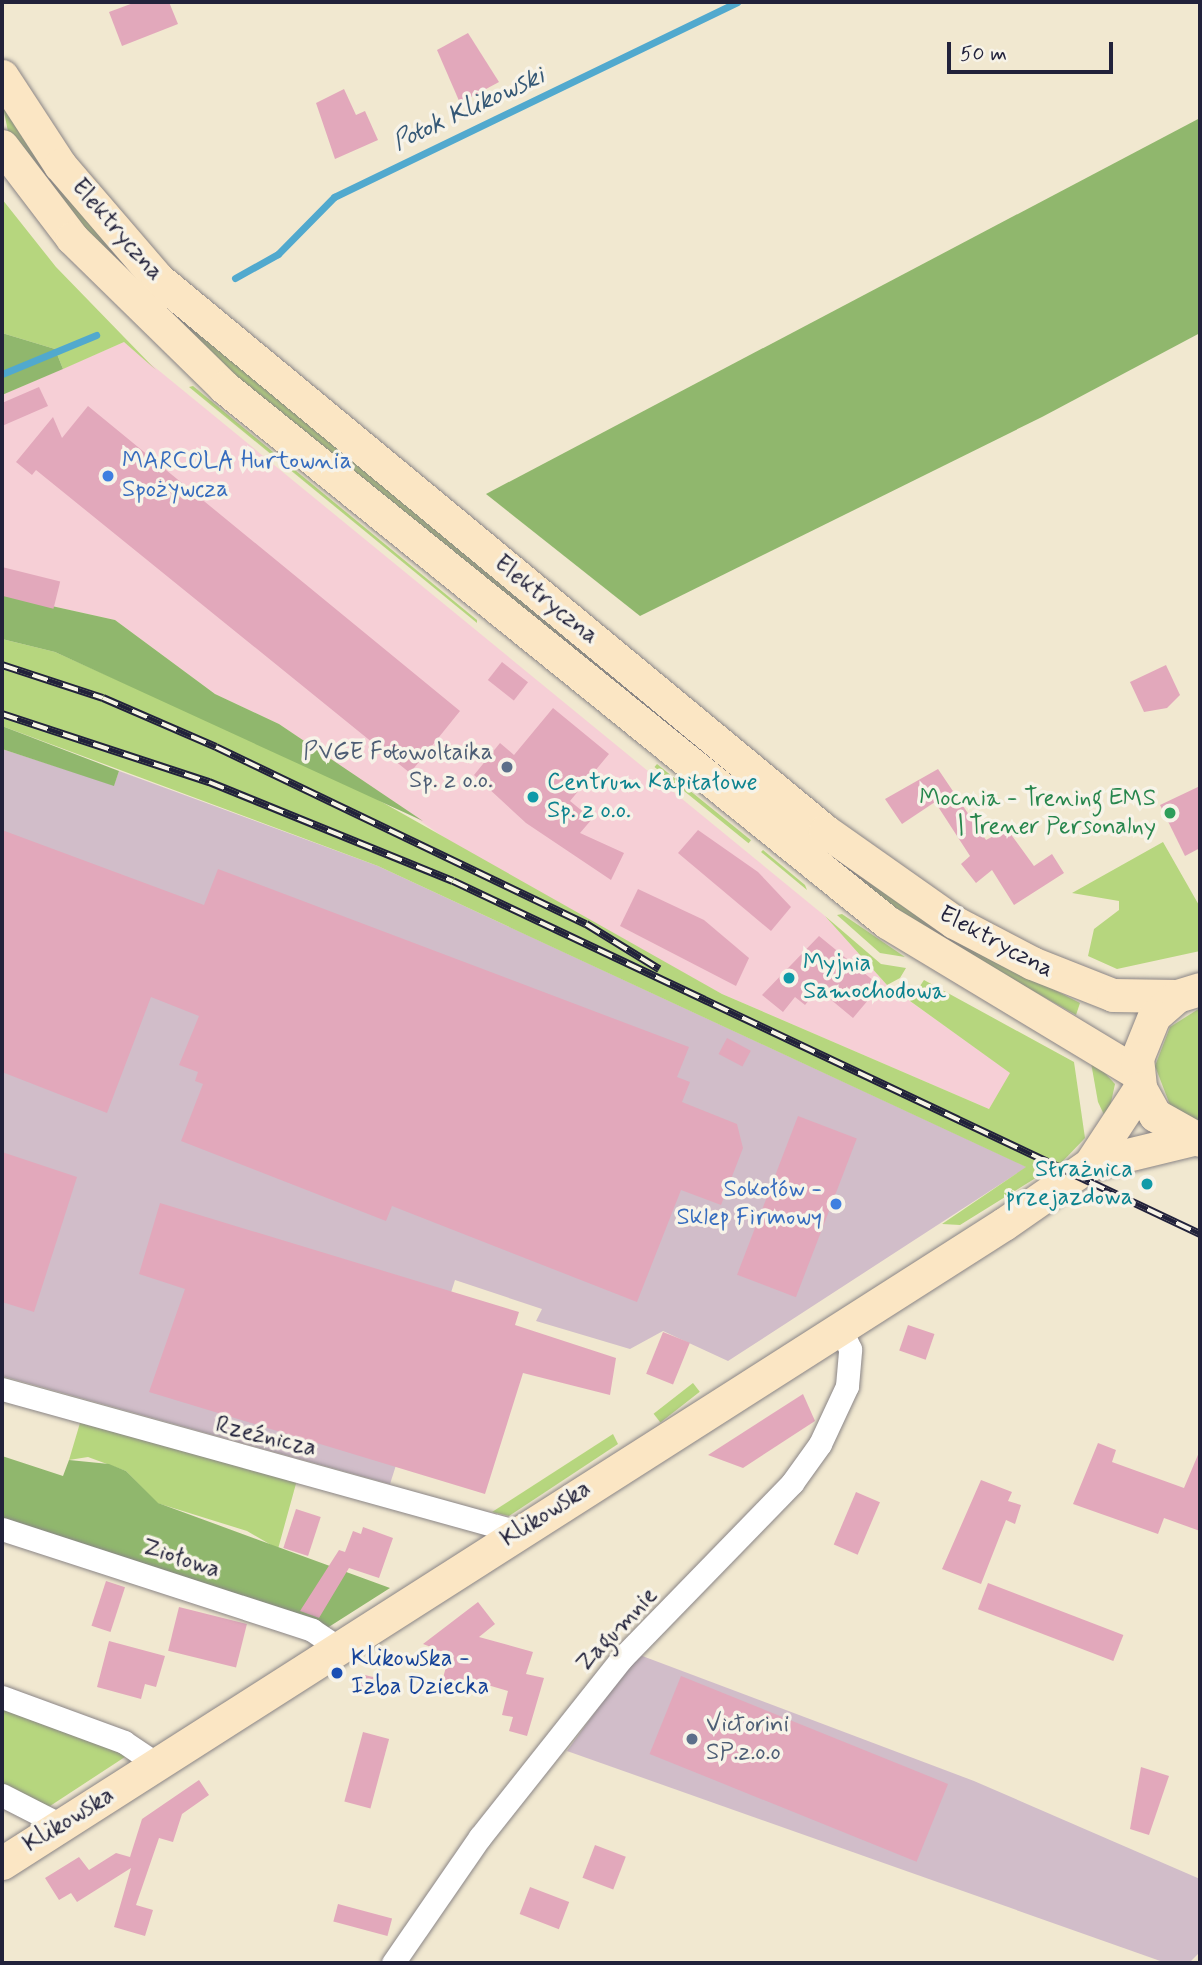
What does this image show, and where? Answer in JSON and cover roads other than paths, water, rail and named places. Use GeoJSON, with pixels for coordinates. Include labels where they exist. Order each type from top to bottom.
{"type":"FeatureCollection","features":[{"type":"Feature","properties":{"kind":"main road","name":"Elektryczna"},"geometry":{"type":"LineString","coordinates":[[2,76],[60,165],[158,279],[825,831],[954,922],[1031,963],[1113,995],[1189,993]]}},
{"type":"Feature","properties":{"kind":"main road","name":"Elektryczna"},"geometry":{"type":"LineString","coordinates":[[2,146],[72,238],[235,396],[887,922],[1139,1081]]}},
{"type":"Feature","properties":{"kind":"main road"},"geometry":{"type":"LineString","coordinates":[[1189,993],[1145,1028],[1139,1081],[1161,1120],[1197,1139]]}},
{"type":"Feature","properties":{"kind":"main road","name":"Klikowska"},"geometry":{"type":"LineString","coordinates":[[1090,1164],[1139,1081]]}},
{"type":"Feature","properties":{"kind":"main road","name":"Klikowska"},"geometry":{"type":"LineString","coordinates":[[2,1863],[840,1328],[1090,1164],[1197,1139]]}},
{"type":"Feature","properties":{"kind":"street","name":"Zagumnie"},"geometry":{"type":"LineString","coordinates":[[393,1963],[480,1837],[622,1658],[792,1483],[820,1444],[848,1386],[850,1349],[840,1328]]}},
{"type":"Feature","properties":{"kind":"street","name":"Rzeźnicza"},"geometry":{"type":"LineString","coordinates":[[2,1389],[518,1532]]}},
{"type":"Feature","properties":{"kind":"street","name":"Ziołowa"},"geometry":{"type":"LineString","coordinates":[[2,1529],[312,1630],[339,1648]]}},
{"type":"Feature","properties":{"kind":"street"},"geometry":{"type":"LineString","coordinates":[[2,1698],[124,1742],[157,1764]]}},
{"type":"Feature","properties":{"kind":"street"},"geometry":{"type":"LineString","coordinates":[[2,1796],[61,1825]]}},
{"type":"Feature","properties":{"kind":"waterway","name":"Potok Klikowski"},"geometry":{"type":"LineString","coordinates":[[235,278],[278,254],[334,197],[737,2]]}},
{"type":"Feature","properties":{"kind":"waterway","name":"Potok Klikowski"},"geometry":{"type":"LineString","coordinates":[[2,374],[96,335]]}},
{"type":"Feature","properties":{"kind":"railway"},"geometry":{"type":"LineString","coordinates":[[2,665],[103,698],[216,747],[586,924],[659,969]]}},
{"type":"Feature","properties":{"kind":"railway"},"geometry":{"type":"LineString","coordinates":[[2,714],[209,782],[453,881],[1200,1234]]}},
{"type":"Feature","properties":{"kind":"place","name":"MARCOLA Hurtownia Spożywcza"},"geometry":{"type":"Point","coordinates":[108,476]}},
{"type":"Feature","properties":{"kind":"place","name":"PVGE Fotowoltaika Sp. z o.o."},"geometry":{"type":"Point","coordinates":[507,767]}},
{"type":"Feature","properties":{"kind":"place","name":"Centrum Kapitałowe Sp. z o.o."},"geometry":{"type":"Point","coordinates":[533,797]}},
{"type":"Feature","properties":{"kind":"place","name":"Mocnia - Trening EMS | Trener Personalny"},"geometry":{"type":"Point","coordinates":[1170,813]}},
{"type":"Feature","properties":{"kind":"place","name":"Myjnia Samochodowa"},"geometry":{"type":"Point","coordinates":[789,978]}},
{"type":"Feature","properties":{"kind":"place","name":"Strażnica przejazdowa"},"geometry":{"type":"Point","coordinates":[1147,1184]}},
{"type":"Feature","properties":{"kind":"place","name":"Sokołów - Sklep Firmowy"},"geometry":{"type":"Point","coordinates":[836,1204]}},
{"type":"Feature","properties":{"kind":"place","name":"Klikowska - Izba Dziecka"},"geometry":{"type":"Point","coordinates":[337,1673]}},
{"type":"Feature","properties":{"kind":"place","name":"Victorini SP.z.o.o"},"geometry":{"type":"Point","coordinates":[692,1739]}}]}
